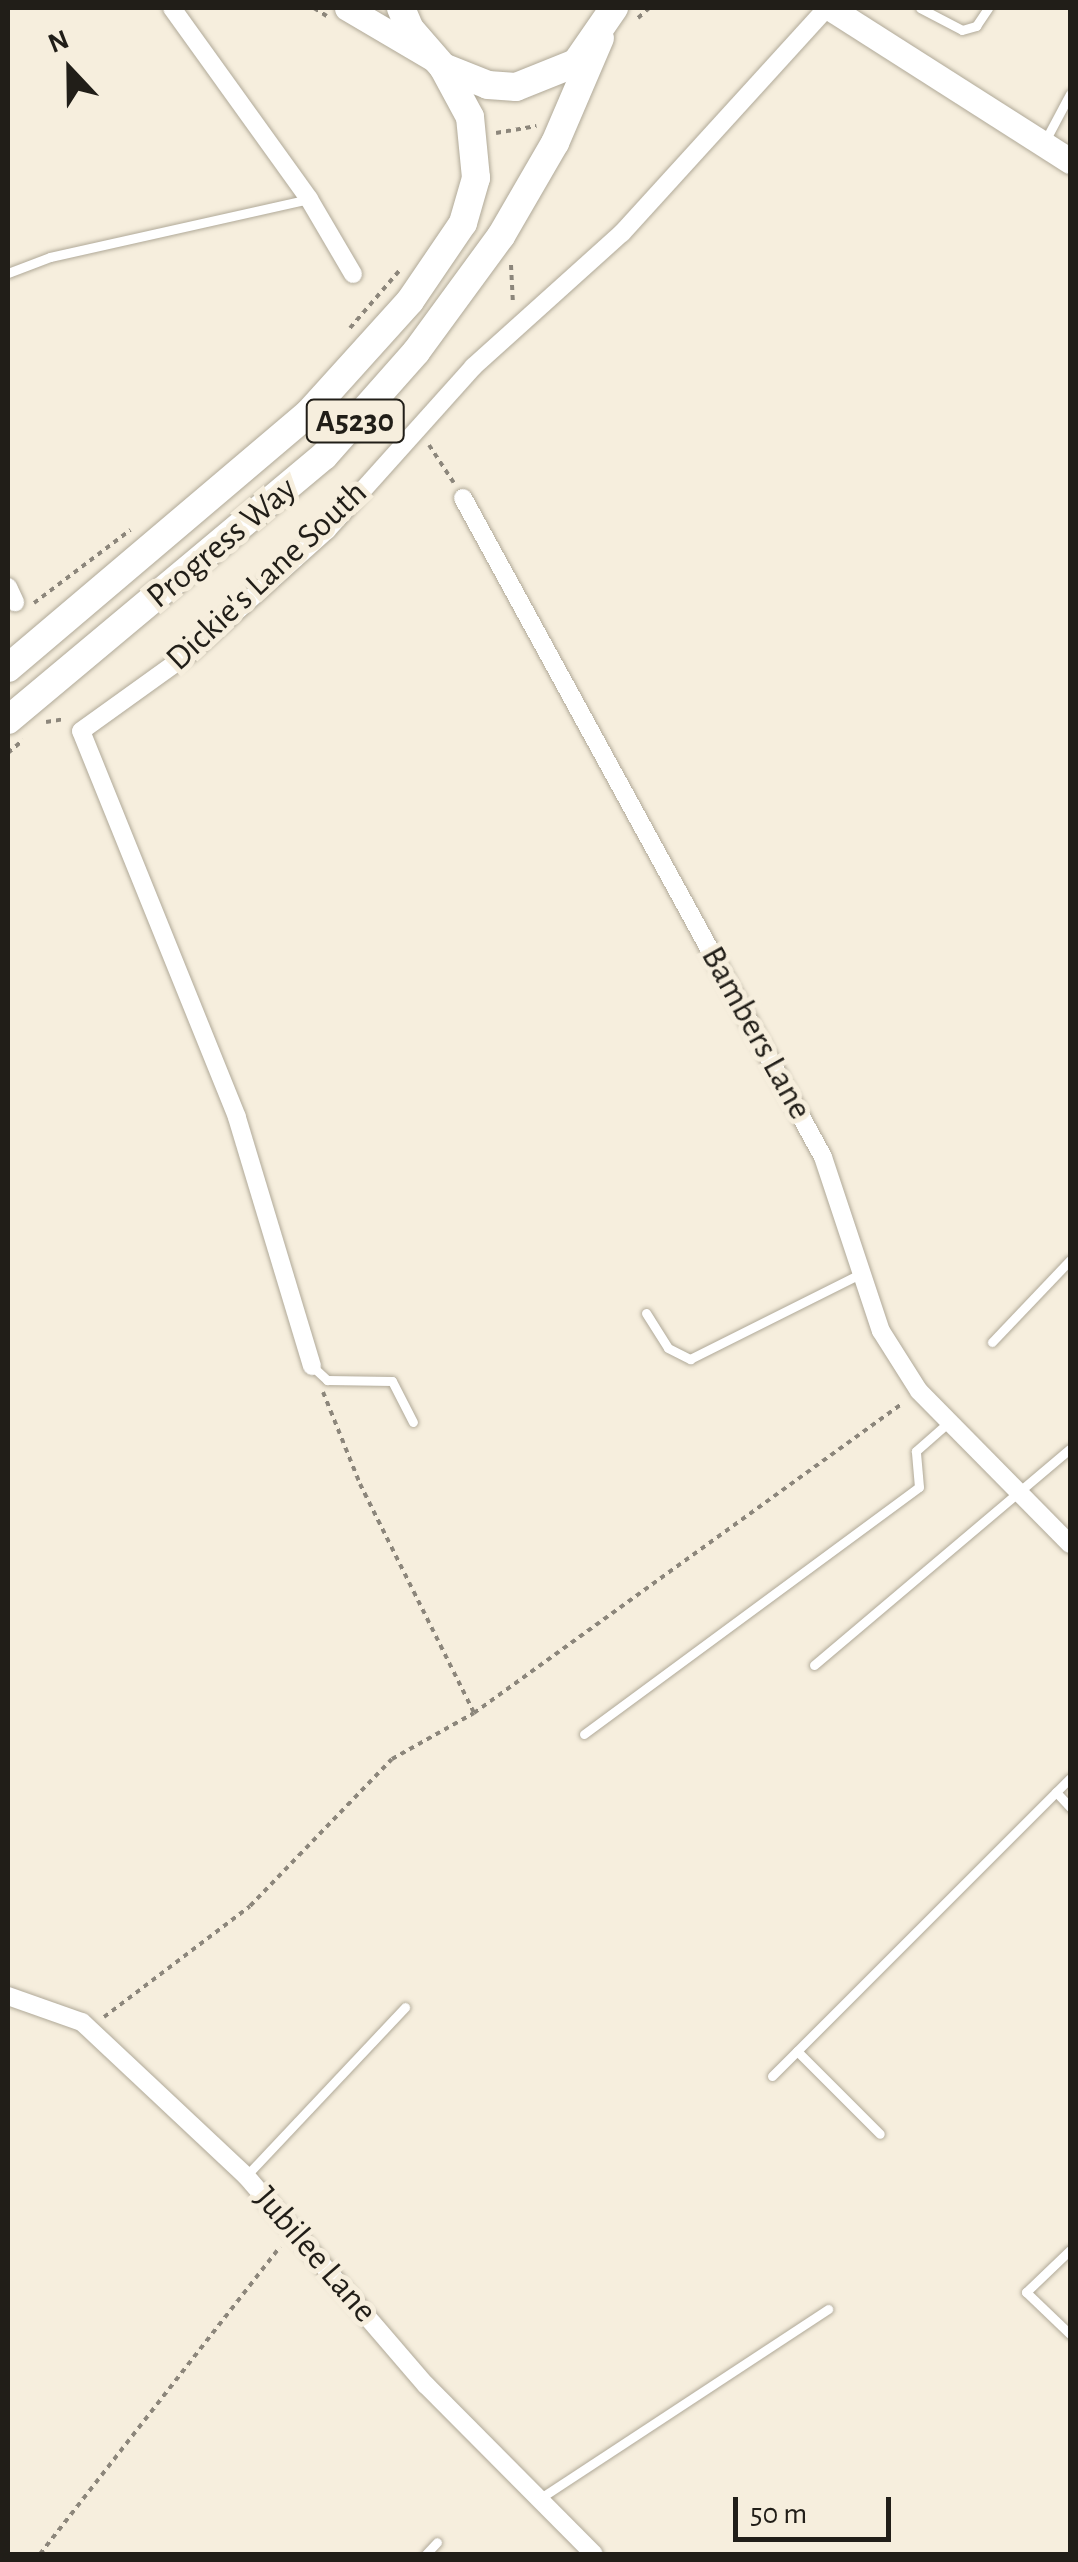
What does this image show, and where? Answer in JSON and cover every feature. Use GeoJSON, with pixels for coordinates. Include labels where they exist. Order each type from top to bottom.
{"type":"FeatureCollection","features":[{"type":"Feature","properties":{"kind":"main road","name":"A5230"},"geometry":{"type":"LineString","coordinates":[[401,8],[438,63],[488,86],[516,87],[576,63],[612,19]]}},
{"type":"Feature","properties":{"kind":"main road","name":"Progress Way"},"geometry":{"type":"LineString","coordinates":[[8,720],[324,456],[416,352],[501,236],[565,121],[612,19]]}},
{"type":"Feature","properties":{"kind":"main road","name":"Progress Way"},"geometry":{"type":"LineString","coordinates":[[8,668],[308,414],[410,301],[463,223],[476,178],[475,136],[438,63]]}},
{"type":"Feature","properties":{"kind":"street"},"geometry":{"type":"LineString","coordinates":[[172,8],[309,199],[353,274]]}},
{"type":"Feature","properties":{"kind":"street"},"geometry":{"type":"LineString","coordinates":[[828,8],[1070,161]]}},
{"type":"Feature","properties":{"kind":"street","name":"Dickie's Lane South"},"geometry":{"type":"LineString","coordinates":[[88,724],[192,652],[327,530],[473,368],[622,233],[828,8]]}},
{"type":"Feature","properties":{"kind":"street"},"geometry":{"type":"LineString","coordinates":[[344,16],[438,63]]}},
{"type":"Feature","properties":{"kind":"street","name":"Bambers Lane"},"geometry":{"type":"LineString","coordinates":[[463,498],[823,1158],[881,1331],[919,1391],[1070,1544]]}},
{"type":"Feature","properties":{"kind":"street"},"geometry":{"type":"LineString","coordinates":[[88,724],[81,731],[85,751],[238,1117],[312,1366]]}},
{"type":"Feature","properties":{"kind":"street","name":"Jubilee Lane"},"geometry":{"type":"LineString","coordinates":[[8,1996],[89,2028],[246,2176],[426,2384],[594,2554]]}},
{"type":"Feature","properties":{"kind":"lane"},"geometry":{"type":"LineString","coordinates":[[920,8],[962,30],[976,26],[988,8]]}},
{"type":"Feature","properties":{"kind":"lane"},"geometry":{"type":"LineString","coordinates":[[1044,143],[1070,94]]}},
{"type":"Feature","properties":{"kind":"lane"},"geometry":{"type":"LineString","coordinates":[[8,273],[50,257],[309,199]]}},
{"type":"Feature","properties":{"kind":"lane"},"geometry":{"type":"LineString","coordinates":[[992,1342],[1070,1260]]}},
{"type":"Feature","properties":{"kind":"lane"},"geometry":{"type":"LineString","coordinates":[[646,1313],[668,1348],[690,1360],[860,1274]]}},
{"type":"Feature","properties":{"kind":"lane"},"geometry":{"type":"LineString","coordinates":[[312,1366],[326,1380],[392,1381],[413,1422]]}},
{"type":"Feature","properties":{"kind":"lane"},"geometry":{"type":"LineString","coordinates":[[584,1734],[919,1487],[916,1451],[949,1422]]}},
{"type":"Feature","properties":{"kind":"lane"},"geometry":{"type":"LineString","coordinates":[[814,1665],[1070,1449]]}},
{"type":"Feature","properties":{"kind":"lane"},"geometry":{"type":"LineString","coordinates":[[772,2076],[1070,1778]]}},
{"type":"Feature","properties":{"kind":"lane"},"geometry":{"type":"LineString","coordinates":[[1056,1792],[1070,1807]]}},
{"type":"Feature","properties":{"kind":"lane"},"geometry":{"type":"LineString","coordinates":[[246,2176],[405,2006]]}},
{"type":"Feature","properties":{"kind":"lane"},"geometry":{"type":"LineString","coordinates":[[797,2052],[880,2134]]}},
{"type":"Feature","properties":{"kind":"lane"},"geometry":{"type":"LineString","coordinates":[[1070,2250],[1026,2292],[1070,2334]]}},
{"type":"Feature","properties":{"kind":"lane"},"geometry":{"type":"LineString","coordinates":[[539,2499],[828,2308]]}},
{"type":"Feature","properties":{"kind":"lane"},"geometry":{"type":"LineString","coordinates":[[426,2554],[437,2542]]}},
{"type":"Feature","properties":{"kind":"path"},"geometry":{"type":"LineString","coordinates":[[314,8],[344,16]]}},
{"type":"Feature","properties":{"kind":"path"},"geometry":{"type":"LineString","coordinates":[[475,136],[565,121]]}},
{"type":"Feature","properties":{"kind":"path"},"geometry":{"type":"LineString","coordinates":[[344,336],[410,259]]}},
{"type":"Feature","properties":{"kind":"path"},"geometry":{"type":"LineString","coordinates":[[418,428],[463,498]]}},
{"type":"Feature","properties":{"kind":"path"},"geometry":{"type":"LineString","coordinates":[[15,601],[142,522]]}},
{"type":"Feature","properties":{"kind":"path"},"geometry":{"type":"LineString","coordinates":[[8,754],[45,722],[88,724]]}},
{"type":"Feature","properties":{"kind":"path"},"geometry":{"type":"LineString","coordinates":[[312,1366],[360,1484],[474,1713]]}},
{"type":"Feature","properties":{"kind":"path"},"geometry":{"type":"LineString","coordinates":[[89,2028],[250,1906],[392,1760],[474,1713],[919,1391]]}},
{"type":"Feature","properties":{"kind":"path"},"geometry":{"type":"LineString","coordinates":[[40,2554],[294,2228]]}}]}
